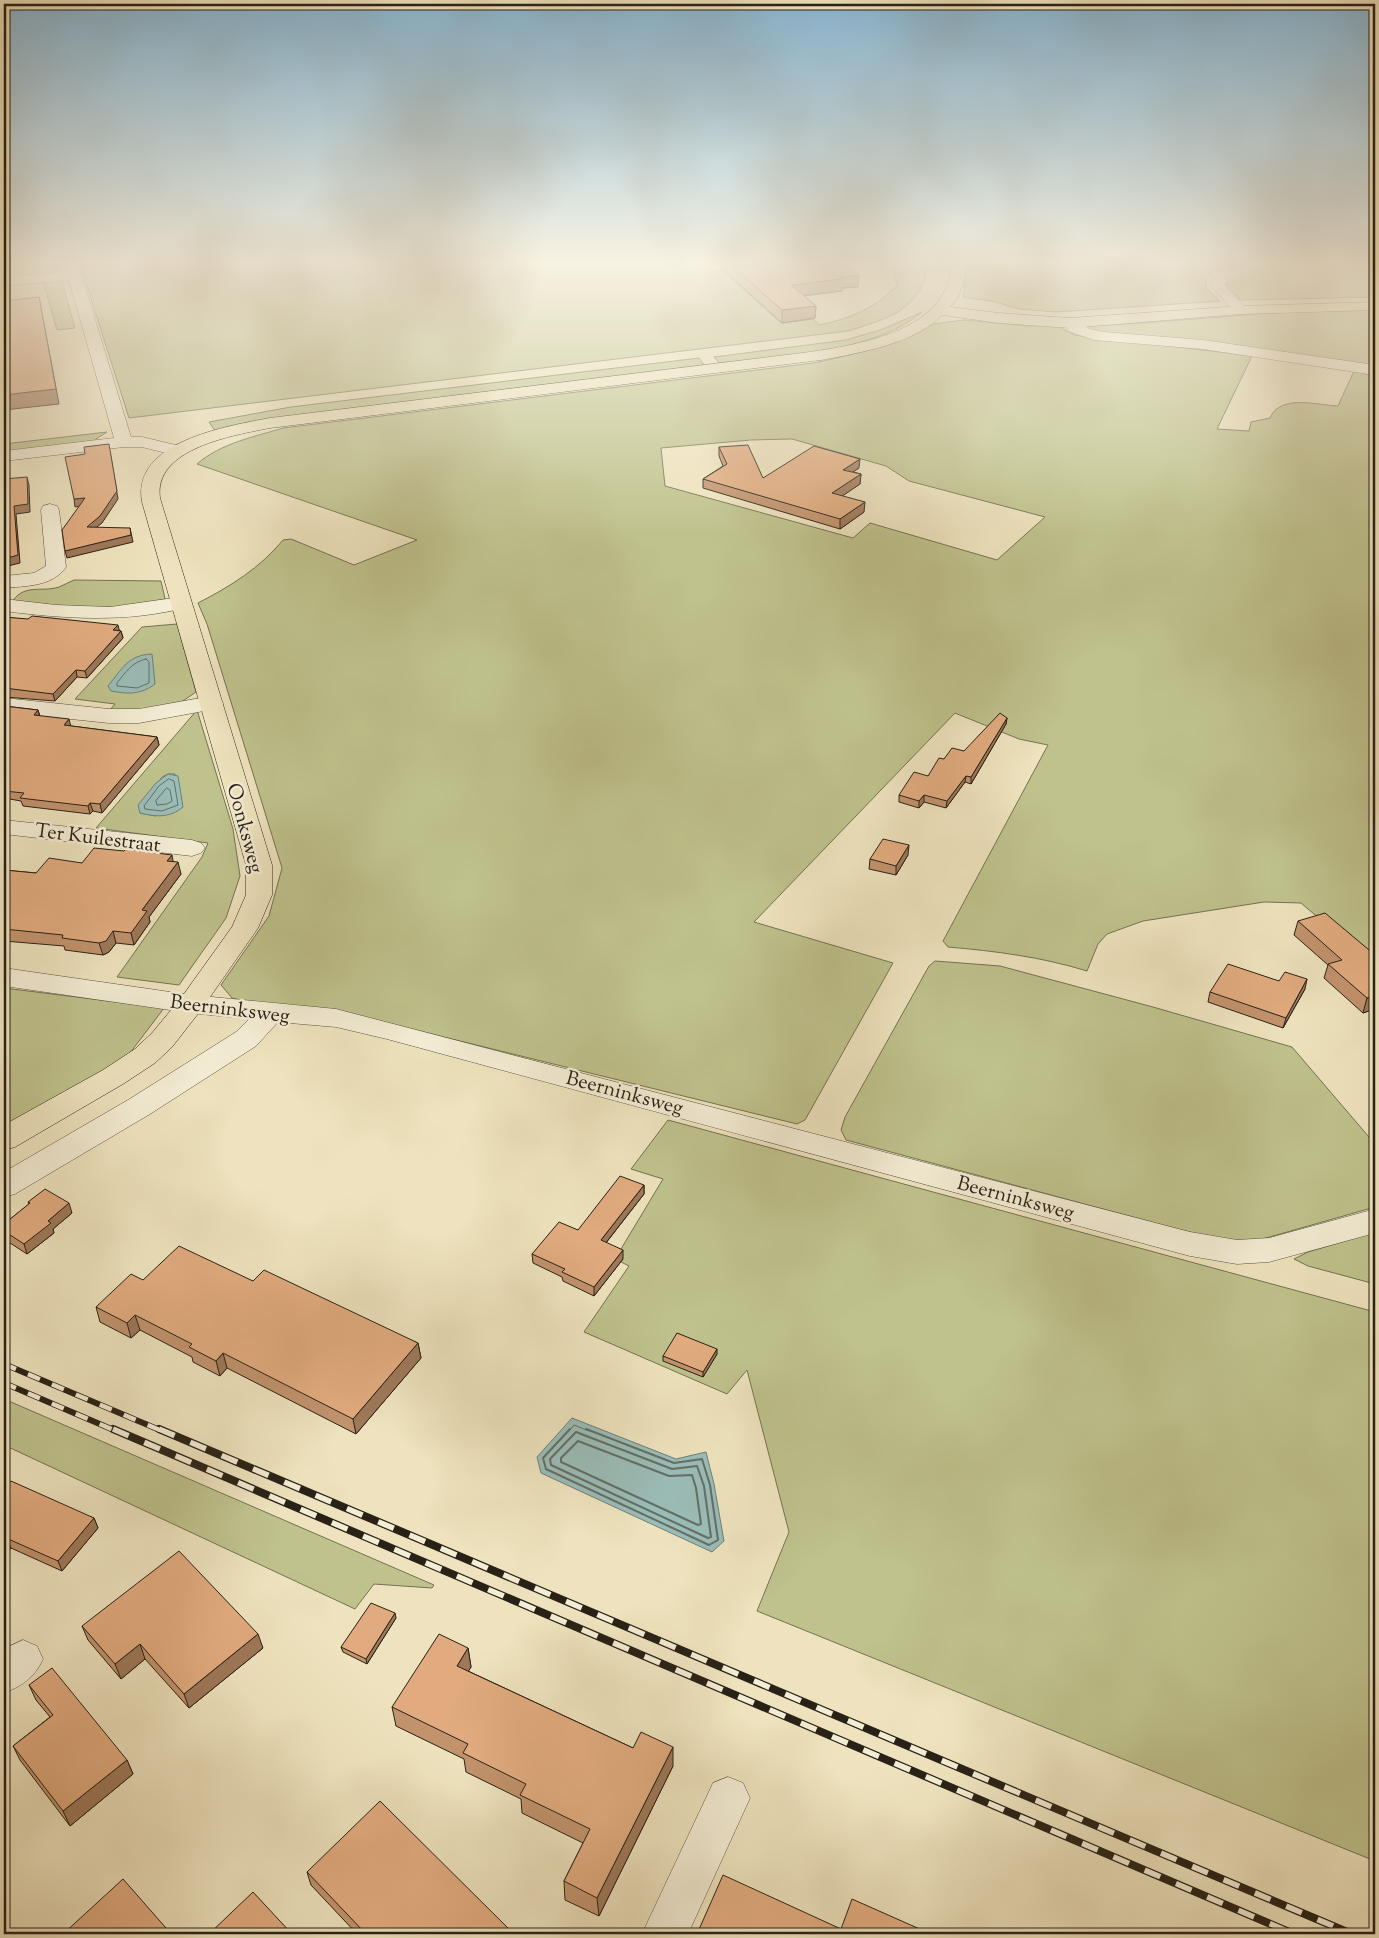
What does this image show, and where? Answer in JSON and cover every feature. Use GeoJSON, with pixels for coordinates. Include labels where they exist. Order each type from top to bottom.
{"type":"FeatureCollection","features":[{"type":"Feature","properties":{"kind":"main road","name":"Oonksweg"},"geometry":{"type":"LineString","coordinates":[[4,1139],[113,1077],[145,1056],[162,1040],[191,1004],[245,928],[259,895],[259,865],[212,703],[156,522],[150,496],[150,484],[156,470],[178,451],[195,443],[232,431],[294,419],[823,354]]}},
{"type":"Feature","properties":{"kind":"street"},"geometry":{"type":"LineString","coordinates":[[98,354],[124,442]]}},
{"type":"Feature","properties":{"kind":"street"},"geometry":{"type":"LineString","coordinates":[[1268,354],[1375,370]]}},
{"type":"Feature","properties":{"kind":"street"},"geometry":{"type":"LineString","coordinates":[[4,456],[124,442],[142,442],[178,451]]}},
{"type":"Feature","properties":{"kind":"street"},"geometry":{"type":"LineString","coordinates":[[6,584],[46,576],[53,572],[56,567],[50,510]]}},
{"type":"Feature","properties":{"kind":"street"},"geometry":{"type":"LineString","coordinates":[[4,605],[56,611],[110,613],[181,603]]}},
{"type":"Feature","properties":{"kind":"street"},"geometry":{"type":"LineString","coordinates":[[4,705],[109,716],[139,716],[212,703]]}},
{"type":"Feature","properties":{"kind":"street","name":"Ter Kuilestraat"},"geometry":{"type":"LineString","coordinates":[[4,826],[192,848]]}},
{"type":"Feature","properties":{"kind":"street","name":"Beerninksweg"},"geometry":{"type":"LineString","coordinates":[[4,977],[270,1014],[336,1018],[1190,1244],[1237,1252],[1268,1250],[1375,1221]]}},
{"type":"Feature","properties":{"kind":"street"},"geometry":{"type":"LineString","coordinates":[[4,1186],[147,1102],[246,1039],[270,1014]]}},
{"type":"Feature","properties":{"kind":"street"},"geometry":{"type":"LineString","coordinates":[[665,1934],[728,1798]]}},
{"type":"Feature","properties":{"kind":"green space"},"geometry":{"type":"Polygon","coordinates":[[[109,354],[654,354],[129,418],[109,354]]]}},
{"type":"Feature","properties":{"kind":"green space"},"geometry":{"type":"Polygon","coordinates":[[[734,354],[800,354],[719,363],[714,357],[734,354]]]}},
{"type":"Feature","properties":{"kind":"green space"},"geometry":{"type":"Polygon","coordinates":[[[1239,354],[1252,356],[1217,429],[1249,431],[1251,422],[1270,418],[1275,411],[1290,403],[1338,406],[1354,371],[1375,376],[1375,966],[1301,903],[1264,902],[1143,921],[1107,934],[1098,944],[1087,971],[1018,955],[948,947],[943,941],[1048,745],[1019,739],[955,713],[754,922],[893,963],[805,1120],[797,1124],[387,1023],[256,1004],[232,998],[221,985],[269,916],[282,868],[207,624],[198,603],[255,568],[283,540],[291,539],[354,565],[417,540],[197,464],[227,446],[283,428],[814,363],[850,355],[1239,354]],[[792,439],[751,440],[661,448],[665,486],[853,538],[870,523],[997,560],[1045,517],[909,481],[886,466],[792,439]]]}},
{"type":"Feature","properties":{"kind":"green space"},"geometry":{"type":"Polygon","coordinates":[[[1264,354],[1375,354],[1375,368],[1264,354]]]}},
{"type":"Feature","properties":{"kind":"green space"},"geometry":{"type":"Polygon","coordinates":[[[699,358],[704,365],[216,432],[209,422],[291,407],[699,358]]]}},
{"type":"Feature","properties":{"kind":"green space"},"geometry":{"type":"Polygon","coordinates":[[[107,432],[96,439],[96,442],[47,446],[41,449],[4,453],[4,444],[107,432]]]}},
{"type":"Feature","properties":{"kind":"green space"},"geometry":{"type":"Polygon","coordinates":[[[74,580],[161,581],[166,603],[87,609],[10,605],[20,593],[52,589],[74,580]]]}},
{"type":"Feature","properties":{"kind":"green space"},"geometry":{"type":"Polygon","coordinates":[[[177,624],[196,692],[177,705],[123,713],[108,712],[115,704],[75,699],[142,627],[177,624]]]}},
{"type":"Feature","properties":{"kind":"green space"},"geometry":{"type":"Polygon","coordinates":[[[197,710],[233,829],[240,876],[226,918],[179,985],[117,977],[202,857],[208,843],[96,828],[197,710]],[[168,774],[162,777],[140,813],[156,816],[175,774],[168,774]]]}},
{"type":"Feature","properties":{"kind":"green space"},"geometry":{"type":"Polygon","coordinates":[[[935,961],[1000,966],[1292,1047],[1375,1144],[1375,1207],[1245,1244],[1230,1243],[846,1140],[841,1130],[845,1117],[929,966],[935,961]]]}},
{"type":"Feature","properties":{"kind":"green space"},"geometry":{"type":"Polygon","coordinates":[[[4,988],[164,1008],[127,1057],[4,1131],[4,988]]]}},
{"type":"Feature","properties":{"kind":"green space"},"geometry":{"type":"Polygon","coordinates":[[[668,1120],[1375,1312],[1375,1861],[757,1611],[789,1532],[747,1370],[727,1394],[584,1332],[629,1266],[615,1259],[663,1179],[631,1169],[668,1120]]]}},
{"type":"Feature","properties":{"kind":"green space"},"geometry":{"type":"Polygon","coordinates":[[[1375,1232],[1375,1284],[1308,1266],[1294,1259],[1308,1252],[1375,1232]]]}},
{"type":"Feature","properties":{"kind":"green space"},"geometry":{"type":"Polygon","coordinates":[[[4,1399],[434,1585],[432,1588],[374,1584],[355,1609],[4,1445],[4,1399]]]}},
{"type":"Feature","properties":{"kind":"water"},"geometry":{"type":"Polygon","coordinates":[[[152,654],[155,684],[150,688],[134,693],[111,691],[108,686],[126,664],[137,657],[152,654]]]}},
{"type":"Feature","properties":{"kind":"water"},"geometry":{"type":"Polygon","coordinates":[[[168,774],[178,776],[183,807],[178,811],[163,816],[140,813],[138,805],[156,783],[168,774]]]}},
{"type":"Feature","properties":{"kind":"water"},"geometry":{"type":"Polygon","coordinates":[[[572,1418],[676,1459],[706,1452],[724,1541],[712,1552],[541,1473],[537,1457],[572,1418]]]}},
{"type":"Feature","properties":{"kind":"building"},"geometry":{"type":"Polygon","coordinates":[[[4,354],[50,354],[56,389],[4,395],[4,354]]]}},
{"type":"Feature","properties":{"kind":"building"},"geometry":{"type":"Polygon","coordinates":[[[109,444],[117,491],[100,516],[87,527],[130,528],[131,535],[65,551],[62,530],[85,498],[74,499],[65,457],[85,454],[84,447],[109,444]]]}},
{"type":"Feature","properties":{"kind":"building"},"geometry":{"type":"Polygon","coordinates":[[[748,445],[763,478],[814,446],[860,459],[843,470],[861,474],[832,493],[865,502],[840,519],[703,479],[727,464],[719,447],[748,445]]]}},
{"type":"Feature","properties":{"kind":"building"},"geometry":{"type":"Polygon","coordinates":[[[27,477],[28,504],[14,506],[18,555],[4,559],[4,479],[27,477]]]}},
{"type":"Feature","properties":{"kind":"building"},"geometry":{"type":"Polygon","coordinates":[[[32,616],[118,625],[113,630],[121,631],[85,671],[76,670],[53,694],[4,688],[4,682],[7,679],[4,678],[4,617],[28,619],[32,616]]]}},
{"type":"Feature","properties":{"kind":"building"},"geometry":{"type":"Polygon","coordinates":[[[4,706],[38,710],[34,715],[69,719],[64,725],[157,737],[100,804],[90,803],[88,806],[20,798],[24,793],[4,791],[4,706]]]}},
{"type":"Feature","properties":{"kind":"building"},"geometry":{"type":"Polygon","coordinates":[[[1000,713],[1007,718],[971,777],[966,776],[947,801],[924,795],[919,801],[899,795],[914,772],[928,776],[939,758],[944,759],[952,748],[964,751],[1000,713]]]}},
{"type":"Feature","properties":{"kind":"building"},"geometry":{"type":"Polygon","coordinates":[[[883,839],[909,845],[896,866],[870,859],[883,839]]]}},
{"type":"Feature","properties":{"kind":"building"},"geometry":{"type":"Polygon","coordinates":[[[94,848],[124,851],[126,849],[172,855],[167,861],[178,862],[142,910],[147,911],[131,933],[113,931],[106,941],[99,943],[62,938],[63,935],[4,929],[4,870],[36,873],[49,858],[82,863],[94,848]]]}},
{"type":"Feature","properties":{"kind":"building"},"geometry":{"type":"Polygon","coordinates":[[[1325,913],[1375,955],[1375,996],[1367,998],[1328,964],[1342,960],[1298,921],[1325,913]]]}},
{"type":"Feature","properties":{"kind":"building"},"geometry":{"type":"Polygon","coordinates":[[[1228,964],[1279,981],[1285,972],[1307,979],[1286,1018],[1210,992],[1228,964]]]}},
{"type":"Feature","properties":{"kind":"building"},"geometry":{"type":"Polygon","coordinates":[[[620,1176],[644,1185],[601,1240],[623,1250],[594,1287],[562,1272],[565,1269],[532,1254],[559,1222],[578,1230],[620,1176]]]}},
{"type":"Feature","properties":{"kind":"building"},"geometry":{"type":"Polygon","coordinates":[[[45,1189],[69,1203],[48,1221],[51,1223],[24,1244],[4,1231],[4,1224],[45,1189]]]}},
{"type":"Feature","properties":{"kind":"building"},"geometry":{"type":"Polygon","coordinates":[[[179,1246],[253,1281],[264,1270],[418,1343],[353,1419],[223,1353],[216,1361],[189,1347],[192,1344],[135,1315],[127,1323],[96,1307],[131,1274],[143,1280],[179,1246]]]}},
{"type":"Feature","properties":{"kind":"building"},"geometry":{"type":"Polygon","coordinates":[[[677,1333],[717,1349],[703,1372],[663,1356],[677,1333]]]}},
{"type":"Feature","properties":{"kind":"building"},"geometry":{"type":"Polygon","coordinates":[[[11,1481],[94,1518],[58,1561],[6,1538],[4,1541],[4,1488],[11,1481]]]}},
{"type":"Feature","properties":{"kind":"building"},"geometry":{"type":"Polygon","coordinates":[[[179,1551],[258,1634],[184,1694],[140,1644],[115,1664],[82,1626],[179,1551]]]}},
{"type":"Feature","properties":{"kind":"building"},"geometry":{"type":"Polygon","coordinates":[[[371,1603],[395,1613],[366,1659],[341,1647],[371,1603]]]}},
{"type":"Feature","properties":{"kind":"building"},"geometry":{"type":"Polygon","coordinates":[[[439,1634],[468,1648],[457,1666],[633,1748],[641,1732],[673,1747],[597,1898],[564,1881],[590,1829],[520,1795],[526,1784],[463,1753],[468,1744],[392,1707],[439,1634]]]}},
{"type":"Feature","properties":{"kind":"building"},"geometry":{"type":"Polygon","coordinates":[[[52,1668],[127,1760],[63,1811],[13,1746],[53,1715],[29,1685],[52,1668]]]}},
{"type":"Feature","properties":{"kind":"building"},"geometry":{"type":"Polygon","coordinates":[[[380,1801],[514,1934],[366,1934],[307,1872],[380,1801]]]}},
{"type":"Feature","properties":{"kind":"building"},"geometry":{"type":"Polygon","coordinates":[[[723,1875],[841,1929],[852,1899],[931,1934],[697,1934],[723,1875]]]}},
{"type":"Feature","properties":{"kind":"building"},"geometry":{"type":"Polygon","coordinates":[[[123,1879],[166,1928],[159,1934],[63,1934],[123,1879]]]}},
{"type":"Feature","properties":{"kind":"building"},"geometry":{"type":"Polygon","coordinates":[[[253,1892],[292,1934],[209,1934],[253,1892]]]}},
{"type":"Feature","properties":{"kind":"railway"},"geometry":{"type":"LineString","coordinates":[[4,1364],[162,1431]]}},
{"type":"Feature","properties":{"kind":"railway"},"geometry":{"type":"LineString","coordinates":[[4,1383],[116,1431]]}},
{"type":"Feature","properties":{"kind":"railway"},"geometry":{"type":"LineString","coordinates":[[113,1429],[1294,1934]]}},
{"type":"Feature","properties":{"kind":"railway"},"geometry":{"type":"LineString","coordinates":[[159,1429],[1352,1934]]}}]}
